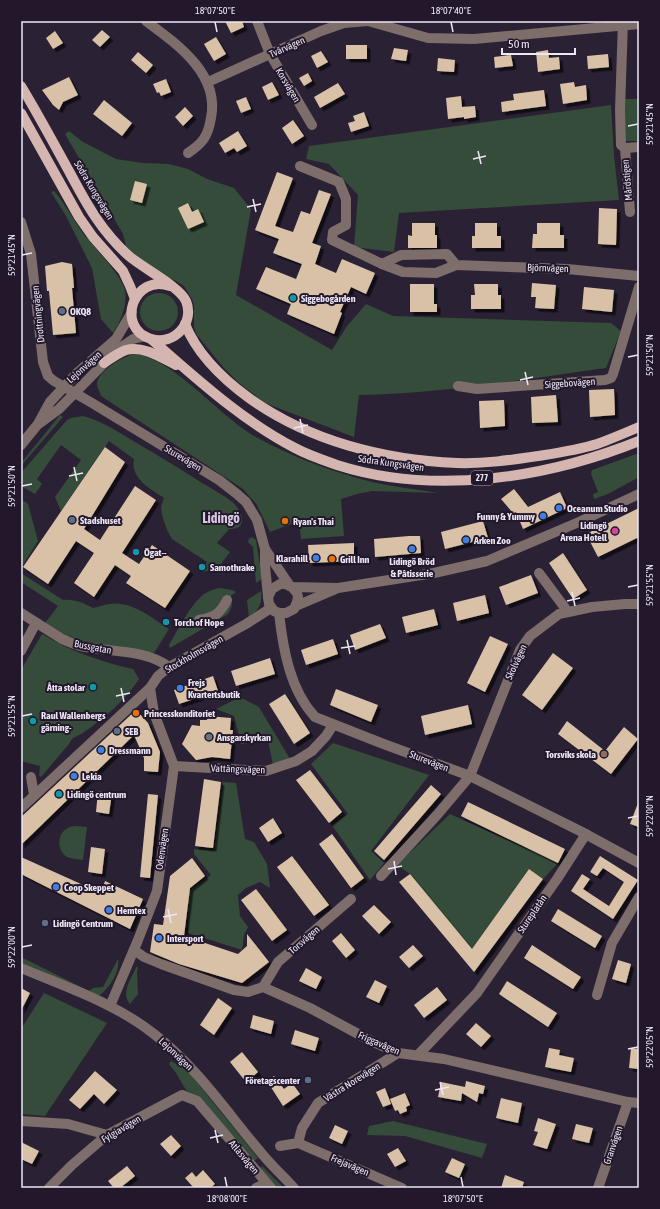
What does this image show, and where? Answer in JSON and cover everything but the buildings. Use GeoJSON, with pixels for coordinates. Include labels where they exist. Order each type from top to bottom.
{"type":"FeatureCollection","features":[{"type":"Feature","properties":{"kind":"main road","name":"Södra Kungsvägen"},"geometry":{"type":"LineString","coordinates":[[21,86],[95,218],[113,240],[130,257],[181,293],[186,302],[188,314],[185,324],[190,336],[204,356],[240,391],[264,409],[295,426],[348,446],[404,458],[458,463],[509,461],[559,453],[596,444],[639,427]]}},
{"type":"Feature","properties":{"kind":"main road"},"geometry":{"type":"LineString","coordinates":[[21,112],[79,217],[93,238],[123,271],[135,299]]}},
{"type":"Feature","properties":{"kind":"main road"},"geometry":{"type":"LineString","coordinates":[[132,312],[135,299],[141,291],[151,285],[161,284],[170,286]]}},
{"type":"Feature","properties":{"kind":"main road","name":"Södra Kungsvägen"},"geometry":{"type":"LineString","coordinates":[[132,312],[135,325],[244,417],[296,449],[322,460],[355,471],[388,477],[428,481],[461,480],[516,475],[561,467],[588,460],[613,452],[639,441]]}},
{"type":"Feature","properties":{"kind":"main road"},"geometry":{"type":"LineString","coordinates":[[148,337],[163,340],[172,337],[180,332],[185,324]]}},
{"type":"Feature","properties":{"kind":"main road"},"geometry":{"type":"LineString","coordinates":[[104,363],[126,350],[141,349],[191,373]]}},
{"type":"Feature","properties":{"kind":"street"},"geometry":{"type":"LineString","coordinates":[[146,21],[171,39],[189,56],[208,82],[212,97],[212,113],[209,129],[204,139],[188,153]]}},
{"type":"Feature","properties":{"kind":"street","name":"Korsvägen"},"geometry":{"type":"LineString","coordinates":[[257,21],[270,54],[312,125]]}},
{"type":"Feature","properties":{"kind":"street"},"geometry":{"type":"LineString","coordinates":[[368,21],[428,38],[474,39],[623,23],[639,24]]}},
{"type":"Feature","properties":{"kind":"street","name":"Tvärvägen"},"geometry":{"type":"LineString","coordinates":[[208,82],[321,31],[344,23],[368,21]]}},
{"type":"Feature","properties":{"kind":"street","name":"Mårdstigen"},"geometry":{"type":"LineString","coordinates":[[623,23],[620,110],[621,145],[625,148],[630,212]]}},
{"type":"Feature","properties":{"kind":"street"},"geometry":{"type":"LineString","coordinates":[[625,148],[639,147]]}},
{"type":"Feature","properties":{"kind":"street","name":"Björnvägen"},"geometry":{"type":"LineString","coordinates":[[300,166],[339,182],[346,199],[346,226],[333,232],[332,240],[382,264],[403,272],[436,273],[456,265],[567,269],[639,276]]}},
{"type":"Feature","properties":{"kind":"street","name":"Drottningvägen"},"geometry":{"type":"LineString","coordinates":[[21,222],[27,237],[32,261],[43,362],[48,376],[73,393]]}},
{"type":"Feature","properties":{"kind":"street"},"geometry":{"type":"LineString","coordinates":[[382,264],[401,255],[447,254],[456,265]]}},
{"type":"Feature","properties":{"kind":"street","name":"Siggebovägen"},"geometry":{"type":"LineString","coordinates":[[458,386],[477,389],[606,380],[610,378],[613,374],[639,287]]}},
{"type":"Feature","properties":{"kind":"street","name":"Lejonvägen"},"geometry":{"type":"LineString","coordinates":[[21,445],[38,424],[50,402],[77,373],[116,338],[132,312]]}},
{"type":"Feature","properties":{"kind":"street","name":"Lejonvägen"},"geometry":{"type":"LineString","coordinates":[[38,424],[59,409],[73,393],[127,342],[133,339],[148,337]]}},
{"type":"Feature","properties":{"kind":"street","name":"Sturevägen"},"geometry":{"type":"LineString","coordinates":[[73,393],[219,480],[246,502],[257,520],[265,549],[268,597]]}},
{"type":"Feature","properties":{"kind":"street","name":"Stockholmsvägen"},"geometry":{"type":"LineString","coordinates":[[268,597],[272,589],[276,586],[285,584],[291,586],[338,588],[434,573],[486,561],[579,522],[639,494]]}},
{"type":"Feature","properties":{"kind":"street","name":"Sturevägen"},"geometry":{"type":"LineString","coordinates":[[265,549],[291,586]]}},
{"type":"Feature","properties":{"kind":"street"},"geometry":{"type":"LineString","coordinates":[[539,573],[568,612]]}},
{"type":"Feature","properties":{"kind":"street"},"geometry":{"type":"LineString","coordinates":[[291,586],[297,593],[298,597],[296,606]]}},
{"type":"Feature","properties":{"kind":"street","name":"Stockholmsvägen"},"geometry":{"type":"LineString","coordinates":[[21,808],[150,688],[158,676],[170,667],[246,624],[275,610],[289,612],[296,606],[338,588]]}},
{"type":"Feature","properties":{"kind":"street"},"geometry":{"type":"LineString","coordinates":[[268,597],[269,604],[275,610]]}},
{"type":"Feature","properties":{"kind":"street"},"geometry":{"type":"LineString","coordinates":[[199,620],[213,617],[222,609],[227,600]]}},
{"type":"Feature","properties":{"kind":"street","name":"Skolvägen"},"geometry":{"type":"LineString","coordinates":[[470,776],[520,650],[530,636],[559,614],[592,607],[639,604]]}},
{"type":"Feature","properties":{"kind":"street","name":"Sturevägen"},"geometry":{"type":"LineString","coordinates":[[275,610],[290,672],[298,693],[305,705],[315,717],[470,776],[586,834],[639,863]]}},
{"type":"Feature","properties":{"kind":"street","name":"Bussgatan"},"geometry":{"type":"LineString","coordinates":[[21,613],[62,639],[76,645],[146,656],[170,667]]}},
{"type":"Feature","properties":{"kind":"street"},"geometry":{"type":"LineString","coordinates":[[21,651],[36,623]]}},
{"type":"Feature","properties":{"kind":"street","name":"Odenvägen"},"geometry":{"type":"LineString","coordinates":[[110,1006],[134,950],[156,891],[174,766],[154,713],[150,688]]}},
{"type":"Feature","properties":{"kind":"street","name":"Vattängsvägen"},"geometry":{"type":"LineString","coordinates":[[174,766],[266,771],[296,761],[312,751],[326,736],[333,725]]}},
{"type":"Feature","properties":{"kind":"street"},"geometry":{"type":"LineString","coordinates":[[381,876],[470,776]]}},
{"type":"Feature","properties":{"kind":"street"},"geometry":{"type":"LineString","coordinates":[[31,777],[34,795]]}},
{"type":"Feature","properties":{"kind":"street","name":"Stureplatån"},"geometry":{"type":"LineString","coordinates":[[418,1055],[478,994],[586,834]]}},
{"type":"Feature","properties":{"kind":"street"},"geometry":{"type":"LineString","coordinates":[[597,995],[612,943],[639,897]]}},
{"type":"Feature","properties":{"kind":"street","name":"Torsvägen"},"geometry":{"type":"LineString","coordinates":[[263,987],[278,962],[351,899]]}},
{"type":"Feature","properties":{"kind":"street"},"geometry":{"type":"LineString","coordinates":[[134,950],[161,964],[234,990],[248,992],[263,987]]}},
{"type":"Feature","properties":{"kind":"street","name":"Lejonvägen"},"geometry":{"type":"LineString","coordinates":[[21,968],[110,1006],[137,1021],[154,1034],[198,1075],[264,1157],[294,1188]]}},
{"type":"Feature","properties":{"kind":"street","name":"Friggavägen"},"geometry":{"type":"LineString","coordinates":[[263,987],[310,1008],[373,1042],[398,1053],[444,1059],[628,1102],[639,1103]]}},
{"type":"Feature","properties":{"kind":"street","name":"Västra Norevägen"},"geometry":{"type":"LineString","coordinates":[[298,1142],[302,1128],[318,1103],[398,1053]]}},
{"type":"Feature","properties":{"kind":"street","name":"Fylgiavägen"},"geometry":{"type":"LineString","coordinates":[[50,1188],[72,1165],[107,1134],[182,1095]]}},
{"type":"Feature","properties":{"kind":"street","name":"Atlasvägen"},"geometry":{"type":"LineString","coordinates":[[182,1095],[197,1100],[264,1186]]}},
{"type":"Feature","properties":{"kind":"street","name":"Granvägen"},"geometry":{"type":"LineString","coordinates":[[598,1188],[628,1102]]}},
{"type":"Feature","properties":{"kind":"street"},"geometry":{"type":"LineString","coordinates":[[21,1121],[68,1124],[107,1134]]}},
{"type":"Feature","properties":{"kind":"street"},"geometry":{"type":"LineString","coordinates":[[280,1146],[298,1142]]}},
{"type":"Feature","properties":{"kind":"street","name":"Frejavägen"},"geometry":{"type":"LineString","coordinates":[[298,1142],[402,1188]]}},
{"type":"Feature","properties":{"kind":"green space"},"geometry":{"type":"Polygon","coordinates":[[[623,99],[639,99],[639,141],[624,141],[623,99]]]}},
{"type":"Feature","properties":{"kind":"green space"},"geometry":{"type":"Polygon","coordinates":[[[611,105],[614,156],[619,200],[399,213],[394,252],[354,247],[358,195],[329,164],[306,159],[309,146],[611,105]]]}},
{"type":"Feature","properties":{"kind":"green space"},"geometry":{"type":"Polygon","coordinates":[[[69,131],[83,142],[116,159],[143,163],[169,164],[188,169],[207,179],[234,188],[251,209],[236,295],[332,350],[347,326],[366,304],[393,316],[611,323],[621,331],[606,368],[452,389],[359,395],[354,437],[265,403],[238,382],[223,367],[197,335],[194,328],[194,306],[192,299],[184,286],[166,277],[142,261],[126,246],[123,234],[65,134],[69,131]]]}},
{"type":"Feature","properties":{"kind":"green space"},"geometry":{"type":"Polygon","coordinates":[[[54,191],[85,236],[117,275],[124,287],[126,299],[125,305],[119,323],[113,333],[101,319],[92,268],[66,216],[51,192],[54,191]]]}},
{"type":"Feature","properties":{"kind":"green space"},"geometry":{"type":"Polygon","coordinates":[[[159,293],[169,296],[175,302],[178,312],[175,322],[169,328],[159,331],[149,328],[143,322],[140,312],[143,302],[149,296],[159,293]]]}},
{"type":"Feature","properties":{"kind":"green space"},"geometry":{"type":"Polygon","coordinates":[[[135,354],[150,358],[165,366],[242,428],[284,451],[328,469],[357,478],[380,484],[438,493],[372,491],[341,499],[344,536],[301,539],[299,521],[270,532],[257,505],[243,489],[101,396],[97,384],[98,379],[106,369],[118,361],[135,354]]]}},
{"type":"Feature","properties":{"kind":"green space"},"geometry":{"type":"Polygon","coordinates":[[[60,415],[63,417],[21,466],[21,463],[60,415]]]}},
{"type":"Feature","properties":{"kind":"green space"},"geometry":{"type":"Polygon","coordinates":[[[83,416],[105,424],[119,432],[221,494],[235,505],[241,514],[242,523],[236,528],[229,529],[217,543],[230,552],[217,569],[202,572],[207,562],[172,539],[162,515],[161,507],[164,498],[147,487],[138,477],[135,472],[134,459],[109,441],[61,511],[55,497],[81,460],[61,445],[37,479],[42,484],[35,494],[21,486],[21,473],[67,420],[83,416]]]}},
{"type":"Feature","properties":{"kind":"green space"},"geometry":{"type":"Polygon","coordinates":[[[639,453],[639,477],[608,494],[594,499],[593,494],[598,492],[591,474],[592,470],[639,453]]]}},
{"type":"Feature","properties":{"kind":"green space"},"geometry":{"type":"Polygon","coordinates":[[[21,499],[28,504],[38,541],[21,568],[21,499]]]}},
{"type":"Feature","properties":{"kind":"green space"},"geometry":{"type":"Polygon","coordinates":[[[252,537],[256,540],[262,579],[256,583],[253,547],[248,542],[252,537]]]}},
{"type":"Feature","properties":{"kind":"green space"},"geometry":{"type":"Polygon","coordinates":[[[21,573],[63,600],[75,601],[93,608],[117,603],[133,607],[169,629],[154,653],[83,641],[61,633],[45,623],[58,606],[21,582],[21,573]]]}},
{"type":"Feature","properties":{"kind":"green space"},"geometry":{"type":"Polygon","coordinates":[[[219,588],[236,592],[231,596],[232,606],[228,614],[170,648],[169,645],[194,604],[204,594],[219,588]]]}},
{"type":"Feature","properties":{"kind":"green space"},"geometry":{"type":"Polygon","coordinates":[[[261,591],[259,606],[255,613],[249,618],[247,600],[261,591]]]}},
{"type":"Feature","properties":{"kind":"green space"},"geometry":{"type":"Polygon","coordinates":[[[42,634],[64,646],[86,655],[133,669],[139,679],[134,687],[114,709],[91,728],[72,739],[41,777],[39,776],[40,766],[21,761],[21,670],[42,634]]]}},
{"type":"Feature","properties":{"kind":"green space"},"geometry":{"type":"Polygon","coordinates":[[[240,697],[259,707],[290,759],[273,765],[268,740],[241,744],[234,716],[216,709],[240,697]]]}},
{"type":"Feature","properties":{"kind":"green space"},"geometry":{"type":"Polygon","coordinates":[[[333,743],[429,775],[371,851],[384,863],[370,880],[332,825],[348,814],[311,764],[333,743]]]}},
{"type":"Feature","properties":{"kind":"green space"},"geometry":{"type":"Polygon","coordinates":[[[223,782],[236,783],[245,839],[254,842],[267,864],[270,888],[260,882],[246,888],[238,895],[240,916],[248,927],[244,935],[242,950],[188,933],[189,891],[211,875],[194,854],[194,849],[214,851],[223,782]]]}},
{"type":"Feature","properties":{"kind":"green space"},"geometry":{"type":"Polygon","coordinates":[[[450,814],[558,863],[543,879],[529,869],[472,949],[410,874],[397,865],[450,814]]]}},
{"type":"Feature","properties":{"kind":"green space"},"geometry":{"type":"Polygon","coordinates":[[[72,826],[87,827],[83,860],[67,857],[61,851],[59,843],[63,832],[72,826]]]}},
{"type":"Feature","properties":{"kind":"green space"},"geometry":{"type":"Polygon","coordinates":[[[21,957],[89,991],[93,988],[103,987],[118,959],[118,964],[114,979],[107,988],[100,995],[91,995],[21,964],[21,957]]]}},
{"type":"Feature","properties":{"kind":"green space"},"geometry":{"type":"Polygon","coordinates":[[[137,966],[138,994],[130,1004],[126,995],[128,985],[137,966]]]}},
{"type":"Feature","properties":{"kind":"green space"},"geometry":{"type":"Polygon","coordinates":[[[44,993],[107,1023],[45,1116],[21,1114],[21,1029],[44,993]]]}},
{"type":"Feature","properties":{"kind":"green space"},"geometry":{"type":"Polygon","coordinates":[[[171,1061],[187,1070],[258,1158],[254,1161],[194,1095],[186,1090],[169,1064],[171,1061]]]}},
{"type":"Feature","properties":{"kind":"green space"},"geometry":{"type":"Polygon","coordinates":[[[393,1121],[487,1144],[482,1158],[405,1136],[367,1135],[369,1126],[393,1121]]]}},
{"type":"Feature","properties":{"kind":"green space"},"geometry":{"type":"Polygon","coordinates":[[[262,1166],[284,1188],[276,1188],[259,1168],[262,1166]]]}},
{"type":"Feature","properties":{"kind":"place","name":"Siggebogården"},"geometry":{"type":"Point","coordinates":[293,298]}},
{"type":"Feature","properties":{"kind":"place","name":"OKQ8"},"geometry":{"type":"Point","coordinates":[62,311]}},
{"type":"Feature","properties":{"kind":"place","name":"Oceanum Studio"},"geometry":{"type":"Point","coordinates":[559,508]}},
{"type":"Feature","properties":{"kind":"place","name":"Funny & Yummy"},"geometry":{"type":"Point","coordinates":[543,516]}},
{"type":"Feature","properties":{"kind":"place","name":"Stadshuset"},"geometry":{"type":"Point","coordinates":[72,520]}},
{"type":"Feature","properties":{"kind":"place","name":"Ryan's Thai"},"geometry":{"type":"Point","coordinates":[285,521]}},
{"type":"Feature","properties":{"kind":"place","name":"Lidingö Arena Hotell"},"geometry":{"type":"Point","coordinates":[615,531]}},
{"type":"Feature","properties":{"kind":"place","name":"Arken Zoo"},"geometry":{"type":"Point","coordinates":[466,540]}},
{"type":"Feature","properties":{"kind":"place","name":"Lidingö Bröd & Pâtisserie"},"geometry":{"type":"Point","coordinates":[412,549]}},
{"type":"Feature","properties":{"kind":"place","name":"Ögat--"},"geometry":{"type":"Point","coordinates":[136,552]}},
{"type":"Feature","properties":{"kind":"place","name":"Klarahill"},"geometry":{"type":"Point","coordinates":[316,558]}},
{"type":"Feature","properties":{"kind":"place","name":"Grill Inn"},"geometry":{"type":"Point","coordinates":[332,559]}},
{"type":"Feature","properties":{"kind":"place","name":"Samothrake"},"geometry":{"type":"Point","coordinates":[202,567]}},
{"type":"Feature","properties":{"kind":"place","name":"Torch of Hope"},"geometry":{"type":"Point","coordinates":[166,622]}},
{"type":"Feature","properties":{"kind":"place","name":"Åtta stolar"},"geometry":{"type":"Point","coordinates":[93,687]}},
{"type":"Feature","properties":{"kind":"place","name":"Frejs Kvartertsbutik"},"geometry":{"type":"Point","coordinates":[180,688]}},
{"type":"Feature","properties":{"kind":"place","name":"Princesskonditoriet"},"geometry":{"type":"Point","coordinates":[136,713]}},
{"type":"Feature","properties":{"kind":"place","name":"Raul Wallenbergs gärning-"},"geometry":{"type":"Point","coordinates":[33,721]}},
{"type":"Feature","properties":{"kind":"place","name":"SEB"},"geometry":{"type":"Point","coordinates":[117,731]}},
{"type":"Feature","properties":{"kind":"place","name":"Ansgarskyrkan"},"geometry":{"type":"Point","coordinates":[209,737]}},
{"type":"Feature","properties":{"kind":"place","name":"Dressmann"},"geometry":{"type":"Point","coordinates":[101,750]}},
{"type":"Feature","properties":{"kind":"place","name":"Torsviks skola"},"geometry":{"type":"Point","coordinates":[604,754]}},
{"type":"Feature","properties":{"kind":"place","name":"Lekia"},"geometry":{"type":"Point","coordinates":[74,776]}},
{"type":"Feature","properties":{"kind":"place","name":"Lidingö centrum"},"geometry":{"type":"Point","coordinates":[59,794]}},
{"type":"Feature","properties":{"kind":"place","name":"Coop Skeppet"},"geometry":{"type":"Point","coordinates":[56,887]}},
{"type":"Feature","properties":{"kind":"place","name":"Hemtex"},"geometry":{"type":"Point","coordinates":[109,910]}},
{"type":"Feature","properties":{"kind":"place","name":"Lidingö Centrum"},"geometry":{"type":"Point","coordinates":[45,923]}},
{"type":"Feature","properties":{"kind":"place","name":"Intersport"},"geometry":{"type":"Point","coordinates":[159,938]}},
{"type":"Feature","properties":{"kind":"place","name":"Företagscenter"},"geometry":{"type":"Point","coordinates":[308,1080]}},
{"type":"Feature","properties":{"kind":"district","name":"Lidingö"},"geometry":{"type":"Point","coordinates":[221,518]}}]}
